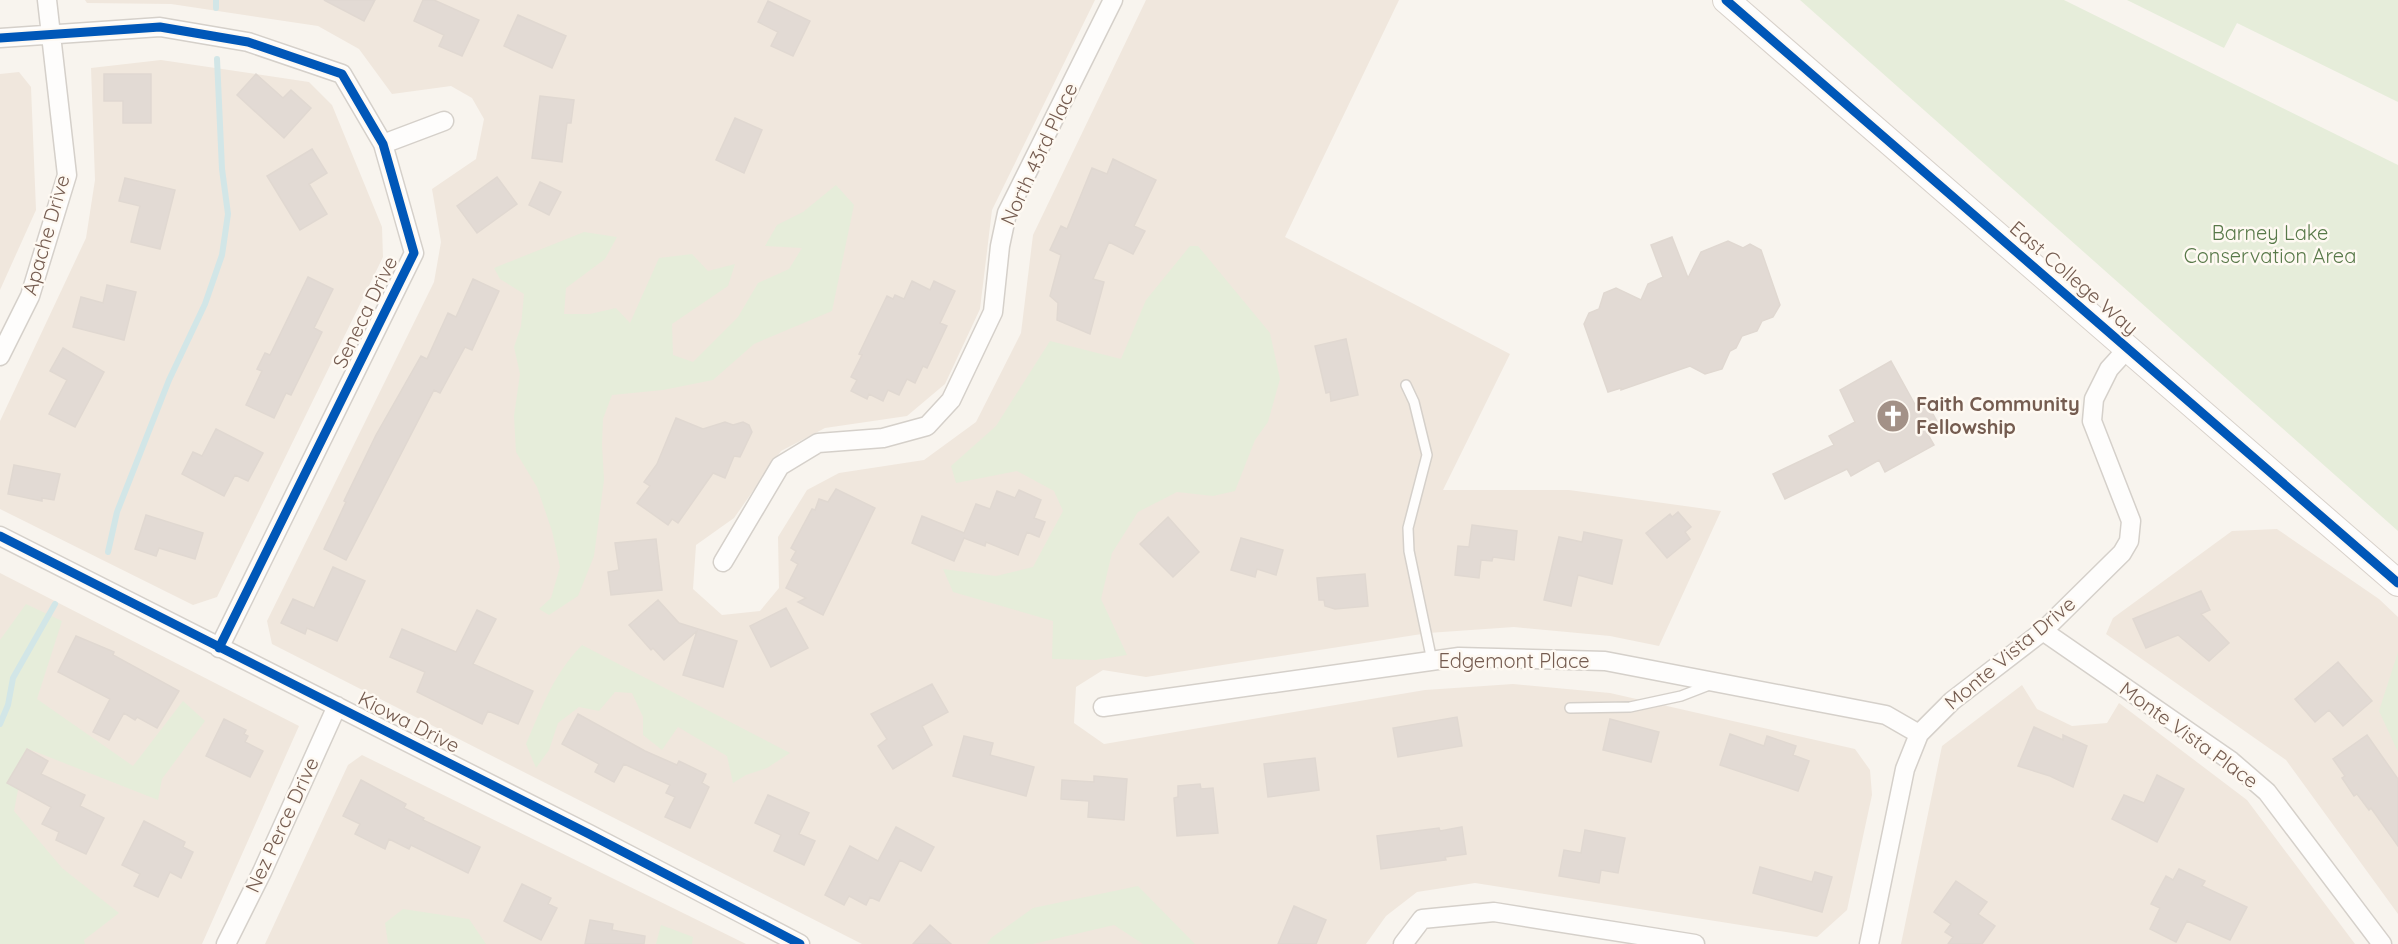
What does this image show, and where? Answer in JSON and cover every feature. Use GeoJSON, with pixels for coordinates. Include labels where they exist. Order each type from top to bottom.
{"type":"FeatureCollection","features":[{"type":"Feature","properties":{"kind":"main road","name":"East College Way"},"geometry":{"type":"LineString","coordinates":[[1726,0],[2398,583]]}},
{"type":"Feature","properties":{"kind":"street","name":"Apache Drive"},"geometry":{"type":"LineString","coordinates":[[0,356],[30,296],[67,175],[47,0]]}},
{"type":"Feature","properties":{"kind":"street","name":"North 43rd Place"},"geometry":{"type":"LineString","coordinates":[[723,562],[780,466],[818,443],[883,438],[927,426],[951,400],[993,312],[1000,246],[1007,213],[1113,0]]}},
{"type":"Feature","properties":{"kind":"street","name":"Seneca Drive"},"geometry":{"type":"LineString","coordinates":[[0,38],[160,27],[248,42],[342,74],[383,144],[414,253],[219,648]]}},
{"type":"Feature","properties":{"kind":"street"},"geometry":{"type":"LineString","coordinates":[[383,144],[444,121]]}},
{"type":"Feature","properties":{"kind":"street","name":"Monte Vista Drive"},"geometry":{"type":"LineString","coordinates":[[1869,944],[1868,939],[1905,769],[1919,734],[1952,701],[2043,631],[2122,553],[2129,541],[2131,521],[2092,421],[2094,399],[2109,369],[2128,348]]}},
{"type":"Feature","properties":{"kind":"street","name":"Kiowa Drive"},"geometry":{"type":"LineString","coordinates":[[0,536],[800,944]]}},
{"type":"Feature","properties":{"kind":"street","name":"Monte Vista Place"},"geometry":{"type":"LineString","coordinates":[[2043,631],[2231,761],[2267,792],[2382,944]]}},
{"type":"Feature","properties":{"kind":"street","name":"Edgemont Place"},"geometry":{"type":"LineString","coordinates":[[1103,707],[1459,657],[1605,661],[1886,715],[1919,734]]}},
{"type":"Feature","properties":{"kind":"street","name":"Nez Perce Drive"},"geometry":{"type":"LineString","coordinates":[[226,944],[262,872],[337,706]]}},
{"type":"Feature","properties":{"kind":"street"},"geometry":{"type":"LineString","coordinates":[[1403,944],[1422,919],[1494,912],[1695,944]]}},
{"type":"Feature","properties":{"kind":"lane"},"geometry":{"type":"LineString","coordinates":[[1406,385],[1414,402],[1427,455],[1408,528],[1409,551],[1432,661]]}},
{"type":"Feature","properties":{"kind":"lane"},"geometry":{"type":"LineString","coordinates":[[1570,708],[1630,707],[1681,696],[1714,683]]}},
{"type":"Feature","properties":{"kind":"shaded area"},"geometry":{"type":"Polygon","coordinates":[[[85,0],[1095,0],[992,210],[980,309],[945,384],[907,416],[825,428],[781,451],[734,518],[696,545],[693,589],[722,615],[760,611],[779,588],[778,537],[807,490],[839,473],[924,460],[976,422],[1021,333],[1033,235],[1146,0],[1399,0],[1285,237],[1510,354],[1443,490],[1569,490],[1721,511],[1659,646],[1610,636],[1514,627],[1428,633],[1146,677],[1103,670],[1076,687],[1074,723],[1104,744],[1425,690],[1513,684],[1610,693],[1855,749],[1870,770],[1872,795],[1847,910],[1817,937],[1475,883],[1417,892],[1386,916],[1366,944],[862,944],[272,644],[267,621],[434,282],[441,242],[432,189],[476,159],[484,119],[472,98],[451,86],[392,94],[359,49],[318,26],[171,4],[87,3],[85,0]]]}},
{"type":"Feature","properties":{"kind":"shaded area"},"geometry":{"type":"Polygon","coordinates":[[[161,60],[309,82],[332,105],[382,227],[383,257],[217,597],[193,605],[0,509],[0,421],[86,238],[95,180],[91,68],[161,60]]]}},
{"type":"Feature","properties":{"kind":"shaded area"},"geometry":{"type":"Polygon","coordinates":[[[19,72],[31,87],[36,210],[0,290],[0,74],[19,72]]]}},
{"type":"Feature","properties":{"kind":"shaded area"},"geometry":{"type":"Polygon","coordinates":[[[2277,529],[2379,599],[2398,617],[2398,914],[2286,760],[2106,634],[2113,618],[2232,531],[2277,529]]]}},
{"type":"Feature","properties":{"kind":"shaded area"},"geometry":{"type":"Polygon","coordinates":[[[0,573],[299,726],[202,944],[0,944],[0,573]]]}},
{"type":"Feature","properties":{"kind":"shaded area"},"geometry":{"type":"Polygon","coordinates":[[[2022,685],[2037,709],[2072,726],[2107,723],[2119,703],[2247,800],[2355,944],[1901,944],[1942,746],[2022,685]]]}},
{"type":"Feature","properties":{"kind":"shaded area"},"geometry":{"type":"Polygon","coordinates":[[[362,755],[746,944],[265,944],[348,765],[362,755]]]}},
{"type":"Feature","properties":{"kind":"green space","name":"Barney Lake Conservation Area"},"geometry":{"type":"Polygon","coordinates":[[[1800,0],[2064,0],[2398,165],[2398,531],[1800,0]]]}},
{"type":"Feature","properties":{"kind":"green space"},"geometry":{"type":"Polygon","coordinates":[[[2127,0],[2398,0],[2398,102],[2237,23],[2224,48],[2127,0]]]}},
{"type":"Feature","properties":{"kind":"green space"},"geometry":{"type":"Polygon","coordinates":[[[836,185],[854,205],[832,311],[754,344],[713,380],[663,390],[612,395],[603,419],[604,480],[594,556],[578,596],[549,615],[539,609],[551,598],[560,567],[552,531],[537,487],[516,452],[514,416],[520,374],[514,347],[521,326],[524,294],[500,279],[494,268],[584,232],[617,237],[605,259],[566,288],[564,314],[590,314],[616,308],[630,323],[659,258],[692,254],[708,271],[735,264],[728,286],[672,324],[673,355],[693,362],[738,317],[758,283],[789,269],[802,248],[765,246],[777,225],[803,212],[836,185]]]}},
{"type":"Feature","properties":{"kind":"green space"},"geometry":{"type":"Polygon","coordinates":[[[1190,246],[1198,246],[1270,333],[1280,379],[1268,422],[1255,440],[1235,491],[1213,496],[1177,492],[1138,512],[1112,553],[1101,599],[1127,655],[1095,660],[1052,659],[1053,621],[953,592],[943,569],[996,576],[1033,567],[1063,511],[1054,491],[1017,471],[956,483],[951,466],[996,426],[1050,341],[1121,359],[1146,300],[1190,246]]]}},
{"type":"Feature","properties":{"kind":"green space"},"geometry":{"type":"Polygon","coordinates":[[[26,604],[62,621],[37,699],[133,766],[183,701],[205,721],[162,779],[158,800],[26,748],[14,811],[62,868],[119,913],[84,940],[85,944],[0,944],[0,640],[26,604]]]}},
{"type":"Feature","properties":{"kind":"green space"},"geometry":{"type":"Polygon","coordinates":[[[582,645],[790,753],[767,768],[746,775],[733,783],[727,756],[678,727],[662,750],[643,735],[643,717],[632,693],[615,692],[599,711],[579,707],[558,723],[549,750],[536,768],[526,744],[556,679],[582,645]]]}},
{"type":"Feature","properties":{"kind":"green space"},"geometry":{"type":"Polygon","coordinates":[[[2398,652],[2398,752],[2379,711],[2398,652]]]}},
{"type":"Feature","properties":{"kind":"green space"},"geometry":{"type":"Polygon","coordinates":[[[1138,886],[1195,944],[1143,944],[1114,925],[1033,944],[987,944],[991,938],[1033,908],[1138,886]]]}},
{"type":"Feature","properties":{"kind":"green space"},"geometry":{"type":"Polygon","coordinates":[[[403,909],[469,919],[486,944],[390,944],[385,923],[403,909]]]}},
{"type":"Feature","properties":{"kind":"green space"},"geometry":{"type":"Polygon","coordinates":[[[661,925],[693,937],[692,944],[656,944],[661,925]]]}},
{"type":"Feature","properties":{"kind":"building"},"geometry":{"type":"Polygon","coordinates":[[[324,0],[375,0],[364,21],[324,0]]]}},
{"type":"Feature","properties":{"kind":"building"},"geometry":{"type":"Polygon","coordinates":[[[423,0],[434,0],[479,20],[462,56],[439,46],[444,35],[414,21],[423,0]]]}},
{"type":"Feature","properties":{"kind":"building"},"geometry":{"type":"Polygon","coordinates":[[[768,1],[810,21],[793,56],[771,46],[778,32],[758,22],[768,1]]]}},
{"type":"Feature","properties":{"kind":"building"},"geometry":{"type":"Polygon","coordinates":[[[518,15],[566,36],[552,68],[504,46],[518,15]]]}},
{"type":"Feature","properties":{"kind":"building"},"geometry":{"type":"Polygon","coordinates":[[[104,74],[151,74],[151,123],[123,123],[123,101],[104,101],[104,74]]]}},
{"type":"Feature","properties":{"kind":"building"},"geometry":{"type":"Polygon","coordinates":[[[256,74],[283,98],[291,90],[311,108],[284,138],[237,95],[256,74]]]}},
{"type":"Feature","properties":{"kind":"building"},"geometry":{"type":"Polygon","coordinates":[[[540,96],[574,100],[571,123],[567,123],[562,162],[532,158],[540,96]]]}},
{"type":"Feature","properties":{"kind":"building"},"geometry":{"type":"Polygon","coordinates":[[[735,118],[762,130],[744,173],[716,160],[735,118]]]}},
{"type":"Feature","properties":{"kind":"building"},"geometry":{"type":"Polygon","coordinates":[[[312,149],[327,173],[309,184],[327,214],[300,230],[267,176],[312,149]]]}},
{"type":"Feature","properties":{"kind":"building"},"geometry":{"type":"Polygon","coordinates":[[[1113,159],[1156,180],[1134,226],[1145,231],[1133,254],[1109,242],[1093,279],[1104,282],[1090,334],[1057,320],[1058,303],[1050,296],[1061,255],[1050,250],[1061,226],[1067,229],[1092,168],[1107,174],[1113,159]]]}},
{"type":"Feature","properties":{"kind":"building"},"geometry":{"type":"Polygon","coordinates":[[[497,177],[517,204],[477,233],[457,206],[497,177]]]}},
{"type":"Feature","properties":{"kind":"building"},"geometry":{"type":"Polygon","coordinates":[[[125,178],[175,190],[160,249],[131,242],[140,206],[119,201],[125,178]]]}},
{"type":"Feature","properties":{"kind":"building"},"geometry":{"type":"Polygon","coordinates":[[[540,182],[561,192],[549,215],[529,205],[540,182]]]}},
{"type":"Feature","properties":{"kind":"building"},"geometry":{"type":"Polygon","coordinates":[[[1672,237],[1688,278],[1701,252],[1728,241],[1743,248],[1750,244],[1761,250],[1780,305],[1773,317],[1762,321],[1757,331],[1742,336],[1736,348],[1730,351],[1722,369],[1705,374],[1690,366],[1621,390],[1621,388],[1608,392],[1584,324],[1589,313],[1599,309],[1604,293],[1616,288],[1641,300],[1648,284],[1663,277],[1651,245],[1672,237]]]}},
{"type":"Feature","properties":{"kind":"building"},"geometry":{"type":"Polygon","coordinates":[[[308,277],[333,289],[314,328],[322,332],[291,395],[286,393],[274,418],[246,405],[262,371],[257,369],[265,353],[270,355],[308,277]]]}},
{"type":"Feature","properties":{"kind":"building"},"geometry":{"type":"Polygon","coordinates":[[[473,279],[499,291],[472,350],[465,347],[440,393],[434,390],[346,560],[324,549],[376,435],[421,356],[427,359],[448,313],[456,317],[473,279]]]}},
{"type":"Feature","properties":{"kind":"building"},"geometry":{"type":"Polygon","coordinates":[[[912,281],[930,290],[934,281],[955,291],[940,323],[947,326],[927,368],[923,366],[915,383],[907,379],[899,395],[888,390],[883,401],[869,394],[867,399],[851,391],[857,380],[851,377],[862,355],[859,354],[887,296],[893,299],[895,295],[904,299],[912,281]]]}},
{"type":"Feature","properties":{"kind":"building"},"geometry":{"type":"Polygon","coordinates":[[[107,285],[136,292],[124,340],[73,327],[81,297],[103,303],[107,285]]]}},
{"type":"Feature","properties":{"kind":"building"},"geometry":{"type":"Polygon","coordinates":[[[1346,339],[1358,395],[1331,401],[1330,392],[1326,393],[1315,346],[1346,339]]]}},
{"type":"Feature","properties":{"kind":"building"},"geometry":{"type":"Polygon","coordinates":[[[63,348],[104,372],[75,427],[49,414],[67,380],[50,371],[63,348]]]}},
{"type":"Feature","properties":{"kind":"building","name":"Faith Community Fellowship"},"geometry":{"type":"Polygon","coordinates":[[[1891,361],[1918,410],[1928,405],[1940,427],[1927,433],[1934,445],[1885,472],[1879,460],[1851,476],[1847,469],[1785,499],[1773,474],[1834,445],[1829,436],[1855,422],[1840,390],[1891,361]]]}},
{"type":"Feature","properties":{"kind":"building"},"geometry":{"type":"Polygon","coordinates":[[[676,418],[703,429],[725,422],[733,425],[743,422],[749,425],[752,432],[740,457],[734,456],[725,478],[713,473],[678,523],[672,519],[668,525],[637,503],[650,486],[644,482],[657,464],[676,418]]]}},
{"type":"Feature","properties":{"kind":"building"},"geometry":{"type":"Polygon","coordinates":[[[216,429],[263,453],[248,481],[235,475],[224,496],[182,474],[193,452],[202,456],[216,429]]]}},
{"type":"Feature","properties":{"kind":"building"},"geometry":{"type":"Polygon","coordinates":[[[14,465],[60,474],[54,500],[42,498],[42,501],[8,494],[14,465]]]}},
{"type":"Feature","properties":{"kind":"building"},"geometry":{"type":"Polygon","coordinates":[[[836,489],[875,508],[823,615],[798,602],[806,598],[786,588],[798,564],[791,560],[796,551],[791,548],[812,509],[815,510],[819,499],[828,502],[836,489]]]}},
{"type":"Feature","properties":{"kind":"building"},"geometry":{"type":"Polygon","coordinates":[[[1019,490],[1041,500],[1034,518],[1045,522],[1039,537],[1027,532],[1018,555],[986,542],[985,546],[964,538],[954,561],[912,543],[922,516],[964,533],[976,504],[990,509],[997,491],[1015,498],[1019,490]]]}},
{"type":"Feature","properties":{"kind":"building"},"geometry":{"type":"Polygon","coordinates":[[[1678,512],[1691,527],[1685,532],[1690,539],[1667,558],[1646,533],[1670,514],[1672,517],[1678,512]]]}},
{"type":"Feature","properties":{"kind":"building"},"geometry":{"type":"Polygon","coordinates":[[[146,515],[203,533],[195,559],[159,548],[156,556],[135,549],[146,515]]]}},
{"type":"Feature","properties":{"kind":"building"},"geometry":{"type":"Polygon","coordinates":[[[1168,517],[1199,552],[1173,577],[1140,544],[1168,517]]]}},
{"type":"Feature","properties":{"kind":"building"},"geometry":{"type":"Polygon","coordinates":[[[1472,525],[1517,531],[1514,560],[1493,557],[1492,561],[1481,560],[1479,578],[1455,575],[1458,546],[1469,547],[1472,525]]]}},
{"type":"Feature","properties":{"kind":"building"},"geometry":{"type":"Polygon","coordinates":[[[1584,532],[1622,540],[1612,584],[1578,575],[1571,606],[1544,600],[1559,537],[1582,542],[1584,532]]]}},
{"type":"Feature","properties":{"kind":"building"},"geometry":{"type":"Polygon","coordinates":[[[1241,538],[1283,550],[1276,575],[1257,569],[1255,577],[1231,570],[1241,538]]]}},
{"type":"Feature","properties":{"kind":"building"},"geometry":{"type":"Polygon","coordinates":[[[656,539],[662,590],[611,595],[608,572],[619,570],[615,543],[656,539]]]}},
{"type":"Feature","properties":{"kind":"building"},"geometry":{"type":"Polygon","coordinates":[[[333,567],[365,581],[337,641],[307,628],[305,634],[281,623],[293,599],[314,608],[333,567]]]}},
{"type":"Feature","properties":{"kind":"building"},"geometry":{"type":"Polygon","coordinates":[[[1365,574],[1368,606],[1335,609],[1325,606],[1324,600],[1319,600],[1317,578],[1365,574]]]}},
{"type":"Feature","properties":{"kind":"building"},"geometry":{"type":"Polygon","coordinates":[[[2201,591],[2210,610],[2201,614],[2229,643],[2209,661],[2178,635],[2146,648],[2133,619],[2201,591]]]}},
{"type":"Feature","properties":{"kind":"building"},"geometry":{"type":"Polygon","coordinates":[[[658,600],[679,623],[737,641],[723,687],[683,675],[697,631],[664,660],[653,648],[651,650],[629,625],[658,600]]]}},
{"type":"Feature","properties":{"kind":"building"},"geometry":{"type":"Polygon","coordinates":[[[786,608],[808,648],[771,667],[750,626],[786,608]]]}},
{"type":"Feature","properties":{"kind":"building"},"geometry":{"type":"Polygon","coordinates":[[[477,610],[496,619],[473,664],[533,691],[518,724],[488,711],[482,724],[417,692],[425,672],[390,657],[402,629],[456,652],[477,610]]]}},
{"type":"Feature","properties":{"kind":"building"},"geometry":{"type":"Polygon","coordinates":[[[76,636],[114,652],[113,655],[179,691],[157,728],[137,717],[135,720],[124,713],[109,740],[93,732],[110,699],[58,672],[76,636]]]}},
{"type":"Feature","properties":{"kind":"building"},"geometry":{"type":"Polygon","coordinates":[[[2338,662],[2372,701],[2343,726],[2329,710],[2315,722],[2295,699],[2338,662]]]}},
{"type":"Feature","properties":{"kind":"building"},"geometry":{"type":"Polygon","coordinates":[[[932,684],[948,712],[922,726],[932,745],[893,769],[878,746],[887,739],[871,714],[932,684]]]}},
{"type":"Feature","properties":{"kind":"building"},"geometry":{"type":"Polygon","coordinates":[[[578,714],[645,751],[677,765],[679,761],[706,774],[702,783],[709,787],[690,828],[665,817],[675,797],[666,793],[670,785],[624,764],[614,782],[595,772],[599,764],[562,744],[578,714]]]}},
{"type":"Feature","properties":{"kind":"building"},"geometry":{"type":"Polygon","coordinates":[[[1457,717],[1462,746],[1398,757],[1393,728],[1457,717]]]}},
{"type":"Feature","properties":{"kind":"building"},"geometry":{"type":"Polygon","coordinates":[[[224,719],[246,730],[244,734],[248,736],[245,742],[263,751],[250,777],[206,756],[224,719]]]}},
{"type":"Feature","properties":{"kind":"building"},"geometry":{"type":"Polygon","coordinates":[[[1610,719],[1659,732],[1651,762],[1603,750],[1610,719]]]}},
{"type":"Feature","properties":{"kind":"building"},"geometry":{"type":"Polygon","coordinates":[[[2034,727],[2063,740],[2063,735],[2087,746],[2073,787],[2050,776],[2018,766],[2034,727]]]}},
{"type":"Feature","properties":{"kind":"building"},"geometry":{"type":"Polygon","coordinates":[[[1730,734],[1764,746],[1767,736],[1796,746],[1793,755],[1809,761],[1798,791],[1720,765],[1730,734]]]}},
{"type":"Feature","properties":{"kind":"building"},"geometry":{"type":"Polygon","coordinates":[[[2367,735],[2398,779],[2398,846],[2371,808],[2369,810],[2357,794],[2354,796],[2342,778],[2345,776],[2333,759],[2367,735]]]}},
{"type":"Feature","properties":{"kind":"building"},"geometry":{"type":"Polygon","coordinates":[[[964,736],[993,743],[990,755],[1034,767],[1026,796],[953,776],[964,736]]]}},
{"type":"Feature","properties":{"kind":"building"},"geometry":{"type":"Polygon","coordinates":[[[27,749],[48,761],[41,774],[85,795],[80,806],[104,818],[86,854],[56,840],[59,832],[42,824],[51,807],[7,783],[27,749]]]}},
{"type":"Feature","properties":{"kind":"building"},"geometry":{"type":"Polygon","coordinates":[[[1315,758],[1319,790],[1268,797],[1264,764],[1315,758]]]}},
{"type":"Feature","properties":{"kind":"building"},"geometry":{"type":"Polygon","coordinates":[[[2157,775],[2184,789],[2157,842],[2112,819],[2124,795],[2144,803],[2157,775]]]}},
{"type":"Feature","properties":{"kind":"building"},"geometry":{"type":"Polygon","coordinates":[[[1094,776],[1127,779],[1124,820],[1088,817],[1089,801],[1061,799],[1062,780],[1094,782],[1094,776]]]}},
{"type":"Feature","properties":{"kind":"building"},"geometry":{"type":"Polygon","coordinates":[[[361,780],[406,804],[404,808],[424,818],[423,820],[480,847],[468,873],[411,845],[409,849],[389,839],[385,849],[355,834],[360,824],[343,816],[361,780]]]}},
{"type":"Feature","properties":{"kind":"building"},"geometry":{"type":"Polygon","coordinates":[[[1200,784],[1201,789],[1213,788],[1218,833],[1177,836],[1174,798],[1178,797],[1178,786],[1200,784]]]}},
{"type":"Feature","properties":{"kind":"building"},"geometry":{"type":"Polygon","coordinates":[[[768,795],[809,813],[799,834],[815,841],[804,865],[774,851],[781,835],[755,823],[768,795]]]}},
{"type":"Feature","properties":{"kind":"building"},"geometry":{"type":"Polygon","coordinates":[[[144,821],[185,842],[183,847],[193,852],[181,878],[170,872],[158,897],[134,886],[140,874],[122,865],[144,821]]]}},
{"type":"Feature","properties":{"kind":"building"},"geometry":{"type":"Polygon","coordinates":[[[896,827],[934,847],[921,871],[900,860],[879,901],[870,897],[866,905],[849,896],[844,905],[825,895],[850,846],[878,861],[896,827]]]}},
{"type":"Feature","properties":{"kind":"building"},"geometry":{"type":"Polygon","coordinates":[[[1462,827],[1466,854],[1445,857],[1446,860],[1381,869],[1377,836],[1462,827]]]}},
{"type":"Feature","properties":{"kind":"building"},"geometry":{"type":"Polygon","coordinates":[[[1585,830],[1625,838],[1618,873],[1601,870],[1599,883],[1559,876],[1564,850],[1581,853],[1585,830]]]}},
{"type":"Feature","properties":{"kind":"building"},"geometry":{"type":"Polygon","coordinates":[[[1760,867],[1812,882],[1815,872],[1832,877],[1822,912],[1753,893],[1760,867]]]}},
{"type":"Feature","properties":{"kind":"building"},"geometry":{"type":"Polygon","coordinates":[[[2179,869],[2205,881],[2202,886],[2247,907],[2230,940],[2187,921],[2176,942],[2150,929],[2160,908],[2151,904],[2166,876],[2173,880],[2179,869]]]}},
{"type":"Feature","properties":{"kind":"building"},"geometry":{"type":"Polygon","coordinates":[[[1956,881],[1987,902],[1978,914],[1995,926],[1982,944],[1948,944],[1953,937],[1945,932],[1951,924],[1934,912],[1956,881]]]}},
{"type":"Feature","properties":{"kind":"building"},"geometry":{"type":"Polygon","coordinates":[[[522,884],[551,898],[548,904],[557,908],[541,940],[504,921],[522,884]]]}},
{"type":"Feature","properties":{"kind":"building"},"geometry":{"type":"Polygon","coordinates":[[[1294,906],[1326,920],[1316,944],[1278,944],[1294,906]]]}},
{"type":"Feature","properties":{"kind":"building"},"geometry":{"type":"Polygon","coordinates":[[[590,920],[613,924],[612,930],[645,936],[644,944],[585,944],[590,920]]]}},
{"type":"Feature","properties":{"kind":"building"},"geometry":{"type":"Polygon","coordinates":[[[930,925],[951,944],[913,944],[930,925]]]}},
{"type":"Feature","properties":{"kind":"waterway"},"geometry":{"type":"LineString","coordinates":[[216,0],[216,8]]}},
{"type":"Feature","properties":{"kind":"waterway"},"geometry":{"type":"LineString","coordinates":[[108,552],[117,512],[169,380],[205,304],[222,255],[228,214],[222,169],[217,59]]}},
{"type":"Feature","properties":{"kind":"waterway"},"geometry":{"type":"LineString","coordinates":[[0,724],[8,705],[13,678],[55,604]]}},
{"type":"Feature","properties":{"kind":"cycle path"},"geometry":{"type":"LineString","coordinates":[[1726,0],[2398,583]]}},
{"type":"Feature","properties":{"kind":"cycle path"},"geometry":{"type":"LineString","coordinates":[[0,38],[160,27],[248,42],[342,74],[383,144],[414,253],[219,648]]}},
{"type":"Feature","properties":{"kind":"cycle path"},"geometry":{"type":"LineString","coordinates":[[0,536],[589,834],[800,944]]}},
{"type":"Feature","properties":{"kind":"place","name":"Faith Community Fellowship"},"geometry":{"type":"Point","coordinates":[1893,416]}}]}
